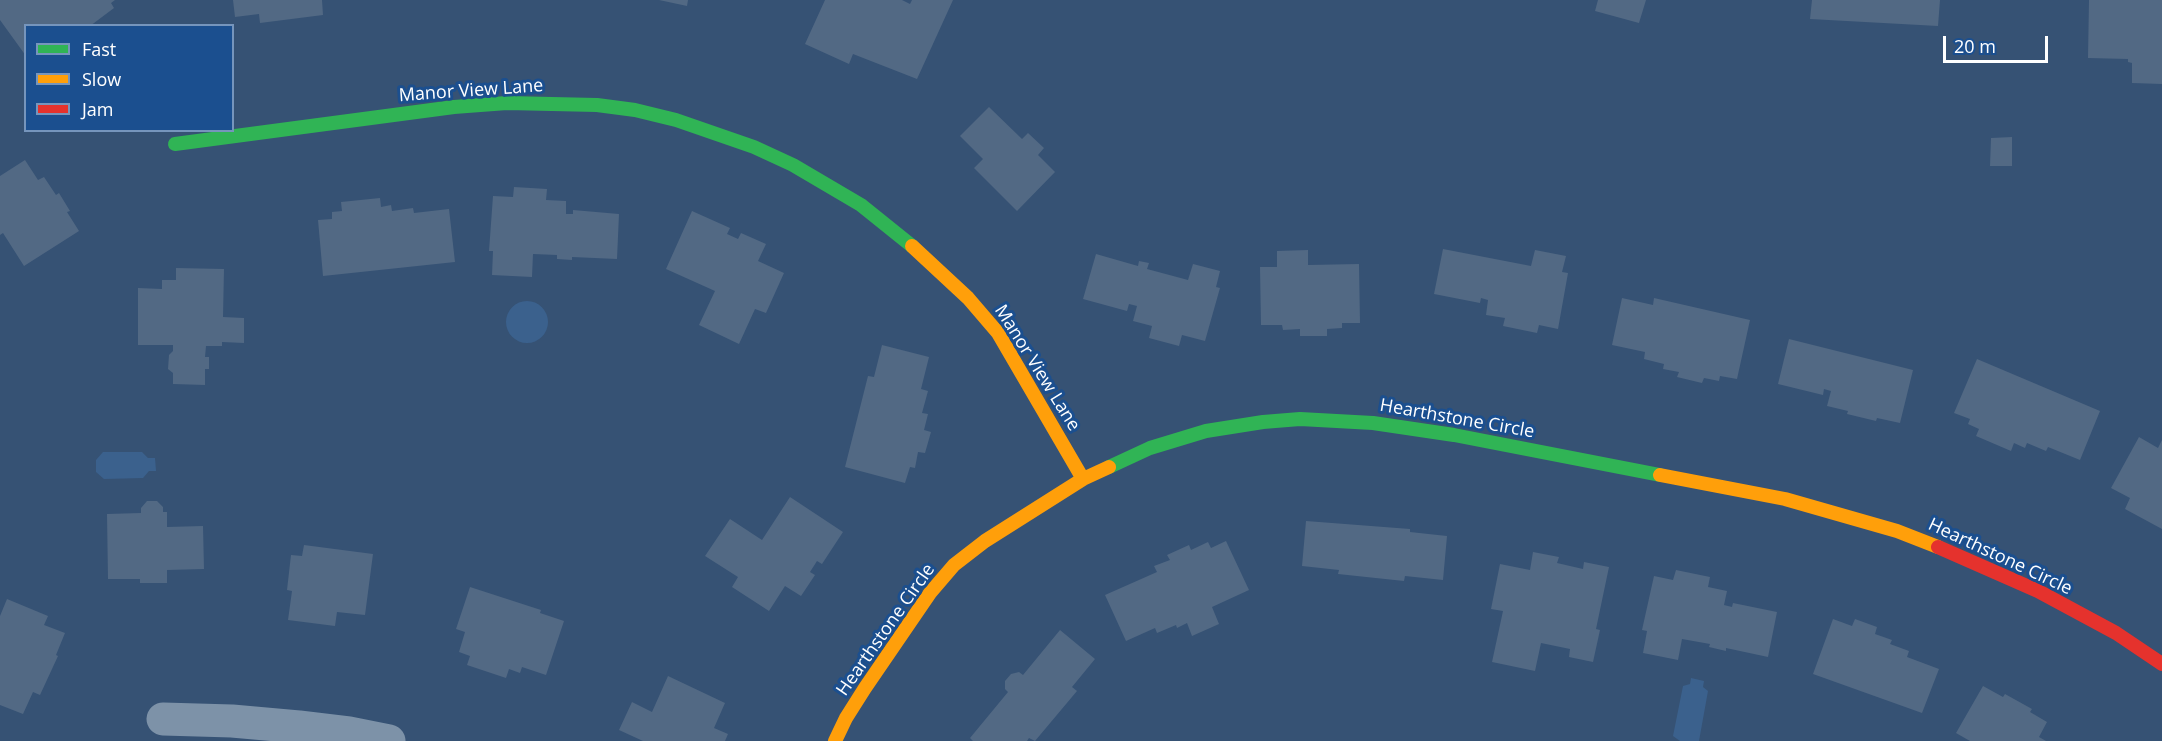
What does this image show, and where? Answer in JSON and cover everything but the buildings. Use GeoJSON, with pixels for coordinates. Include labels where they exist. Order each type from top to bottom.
{"type":"FeatureCollection","features":[{"type":"Feature","properties":{"kind":"street","name":"Manor View Lane"},"geometry":{"type":"LineString","coordinates":[[175,144],[454,107],[548,103],[597,105],[635,110],[676,120],[754,147],[793,165],[861,205],[914,248],[968,298],[998,333],[1083,479]]}},
{"type":"Feature","properties":{"kind":"street","name":"Hearthstone Circle"},"geometry":{"type":"LineString","coordinates":[[835,741],[846,718],[904,629],[954,565],[1023,515],[1083,479],[1150,448],[1177,439],[1235,426],[1300,419],[1350,421],[1416,428],[1785,499],[1897,531],[1965,557],[2038,591],[2115,633],[2162,663]]}},
{"type":"Feature","properties":{"kind":"street"},"geometry":{"type":"LineString","coordinates":[[163,719],[232,721],[299,727],[389,741]]}},
{"type":"Feature","properties":{"kind":"water"},"geometry":{"type":"Polygon","coordinates":[[[527,301],[535,302],[542,307],[547,314],[547,330],[542,337],[535,342],[527,343],[519,342],[512,337],[507,330],[506,322],[507,314],[512,307],[519,302],[527,301]]]}},
{"type":"Feature","properties":{"kind":"water"},"geometry":{"type":"Polygon","coordinates":[[[103,452],[142,452],[148,458],[155,458],[156,471],[149,471],[143,478],[104,479],[96,472],[96,460],[103,452]]]}},
{"type":"Feature","properties":{"kind":"water"},"geometry":{"type":"Polygon","coordinates":[[[1691,678],[1704,681],[1703,687],[1708,691],[1699,741],[1680,741],[1673,736],[1683,686],[1690,684],[1691,678]]]}},
{"type":"Feature","properties":{"kind":"traffic: fast"},"geometry":{"type":"LineString","coordinates":[[175,144],[454,107],[507,103],[597,105],[635,110],[676,120],[754,147],[793,165],[861,205],[912,246]]}},
{"type":"Feature","properties":{"kind":"traffic: fast"},"geometry":{"type":"LineString","coordinates":[[1109,467],[1150,448],[1206,431],[1300,419],[1373,423],[1454,435],[1660,475]]}},
{"type":"Feature","properties":{"kind":"traffic: slow"},"geometry":{"type":"LineString","coordinates":[[912,246],[968,298],[998,333],[1083,479]]}},
{"type":"Feature","properties":{"kind":"traffic: slow"},"geometry":{"type":"LineString","coordinates":[[835,741],[865,688],[930,593],[954,565],[985,541],[1083,479],[1109,467]]}},
{"type":"Feature","properties":{"kind":"traffic: slow"},"geometry":{"type":"LineString","coordinates":[[1660,475],[1785,499],[1897,531],[1938,547]]}},
{"type":"Feature","properties":{"kind":"traffic: jam"},"geometry":{"type":"LineString","coordinates":[[1938,547],[2038,591],[2116,633],[2162,664]]}}]}
